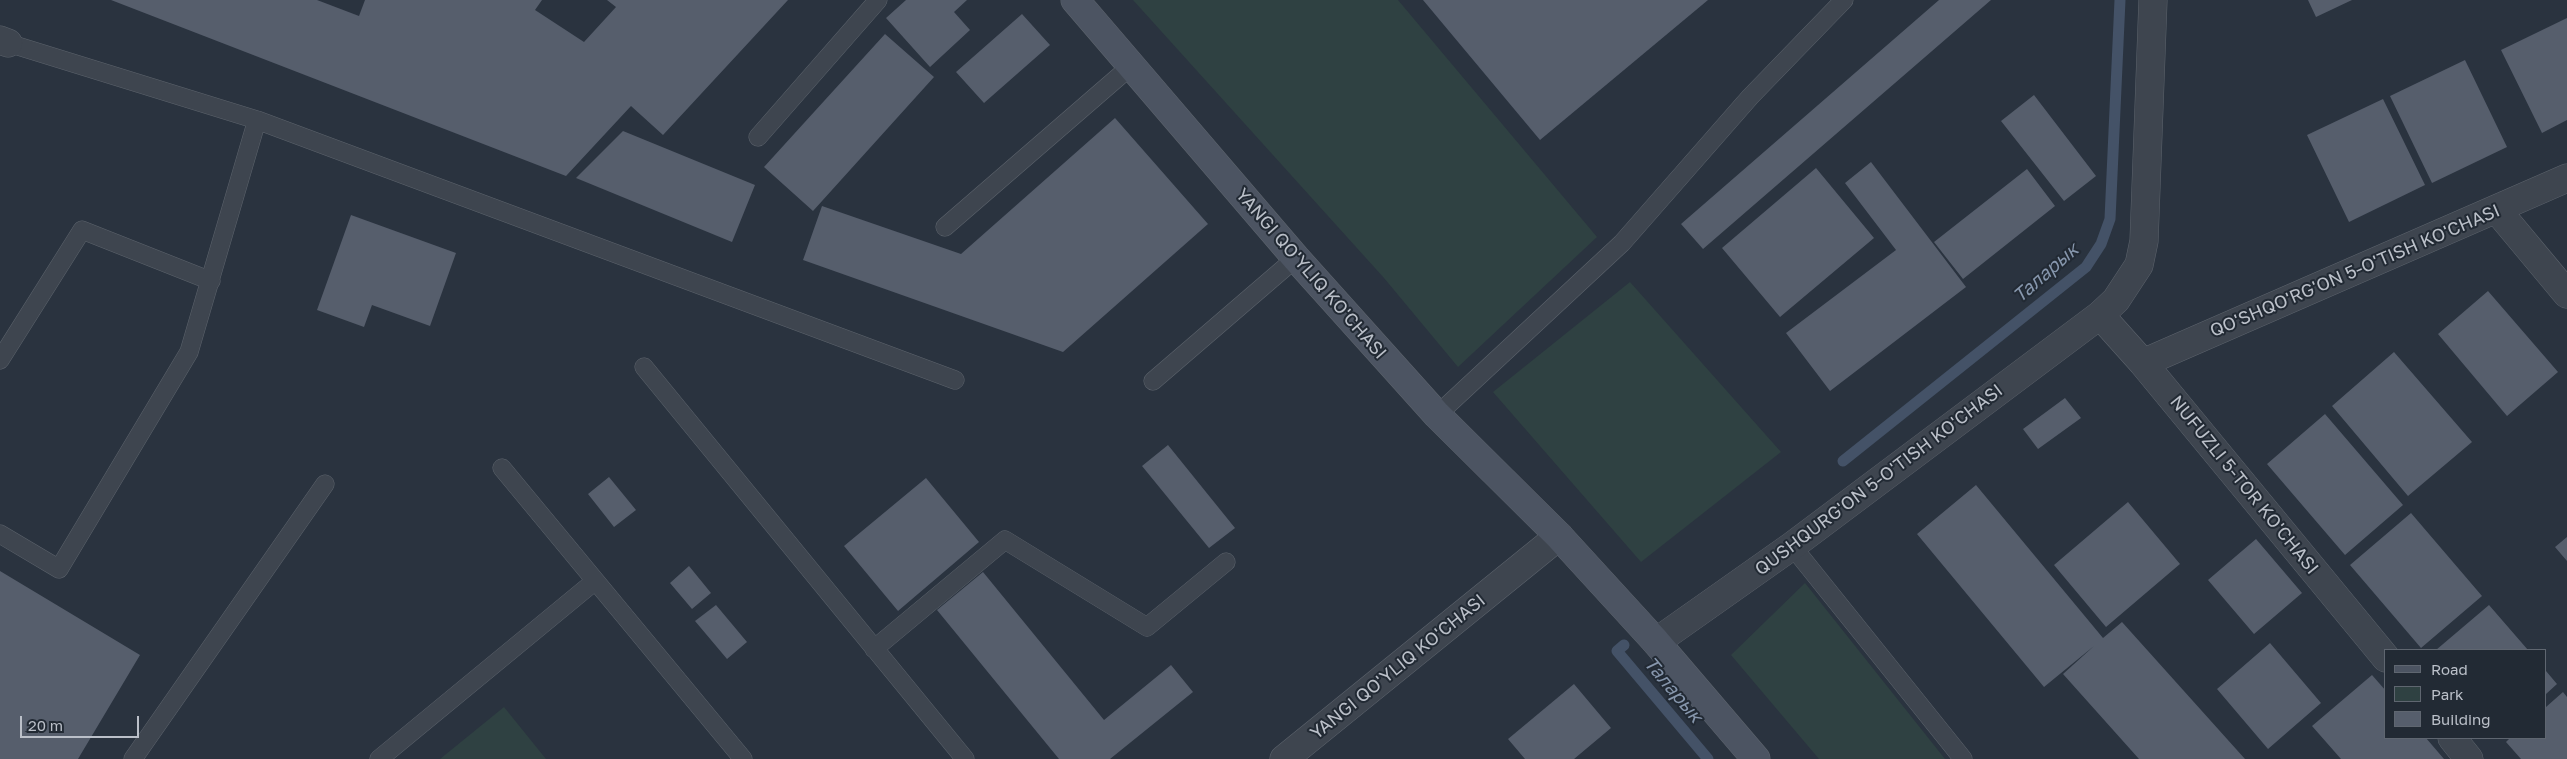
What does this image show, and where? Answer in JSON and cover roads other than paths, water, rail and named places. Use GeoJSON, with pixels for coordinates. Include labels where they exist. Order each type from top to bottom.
{"type":"FeatureCollection","features":[{"type":"Feature","properties":{"kind":"street","name":"YANGI QO'YLIQ KO'CHASI"},"geometry":{"type":"LineString","coordinates":[[1075,0],[1296,258],[1437,415],[1559,536],[1656,642],[1756,759]]}},
{"type":"Feature","properties":{"kind":"street"},"geometry":{"type":"LineString","coordinates":[[2100,315],[2116,300],[2129,283],[2139,265],[2144,241],[2153,0]]}},
{"type":"Feature","properties":{"kind":"street","name":"QO'SHQO'RG'ON 5-O'TISH KO'CHASI"},"geometry":{"type":"LineString","coordinates":[[2143,363],[2567,178]]}},
{"type":"Feature","properties":{"kind":"street"},"geometry":{"type":"LineString","coordinates":[[2497,210],[2567,294]]}},
{"type":"Feature","properties":{"kind":"street","name":"NUFUZLI 5-TOR KO'CHASI"},"geometry":{"type":"LineString","coordinates":[[2100,315],[2143,363],[2384,656]]}},
{"type":"Feature","properties":{"kind":"street","name":"QUSHQURG'ON 5-O'TISH KO'CHASI"},"geometry":{"type":"LineString","coordinates":[[1656,642],[1792,546],[2100,315]]}},
{"type":"Feature","properties":{"kind":"street","name":"YANGI QO'YLIQ KO'CHASI"},"geometry":{"type":"LineString","coordinates":[[1284,759],[1559,536]]}},
{"type":"Feature","properties":{"kind":"street"},"geometry":{"type":"LineString","coordinates":[[2453,739],[2469,759]]}},
{"type":"Feature","properties":{"kind":"lane"},"geometry":{"type":"LineString","coordinates":[[758,137],[878,0]]}},
{"type":"Feature","properties":{"kind":"lane"},"geometry":{"type":"LineString","coordinates":[[1437,415],[1622,243],[1750,97],[1844,0]]}},
{"type":"Feature","properties":{"kind":"lane"},"geometry":{"type":"LineString","coordinates":[[4,41],[258,120],[954,380]]}},
{"type":"Feature","properties":{"kind":"lane"},"geometry":{"type":"LineString","coordinates":[[945,227],[1131,66]]}},
{"type":"Feature","properties":{"kind":"lane"},"geometry":{"type":"LineString","coordinates":[[0,534],[59,570],[189,352],[258,120]]}},
{"type":"Feature","properties":{"kind":"lane"},"geometry":{"type":"LineString","coordinates":[[0,360],[82,230],[211,281]]}},
{"type":"Feature","properties":{"kind":"lane"},"geometry":{"type":"LineString","coordinates":[[1153,381],[1296,258]]}},
{"type":"Feature","properties":{"kind":"lane"},"geometry":{"type":"LineString","coordinates":[[644,367],[965,759]]}},
{"type":"Feature","properties":{"kind":"lane"},"geometry":{"type":"LineString","coordinates":[[502,468],[743,759]]}},
{"type":"Feature","properties":{"kind":"lane"},"geometry":{"type":"LineString","coordinates":[[132,759],[325,484]]}},
{"type":"Feature","properties":{"kind":"lane"},"geometry":{"type":"LineString","coordinates":[[874,649],[1005,540],[1147,626],[1226,562]]}},
{"type":"Feature","properties":{"kind":"lane"},"geometry":{"type":"LineString","coordinates":[[1792,546],[1963,759]]}},
{"type":"Feature","properties":{"kind":"lane"},"geometry":{"type":"LineString","coordinates":[[379,759],[595,581]]}},
{"type":"Feature","properties":{"kind":"waterway","name":"Таларык"},"geometry":{"type":"LineString","coordinates":[[1843,461],[2086,267],[2101,244],[2110,219],[2120,0]]}},
{"type":"Feature","properties":{"kind":"waterway","name":"Таларык"},"geometry":{"type":"LineString","coordinates":[[1624,645],[1617,651],[1708,759]]}}]}
